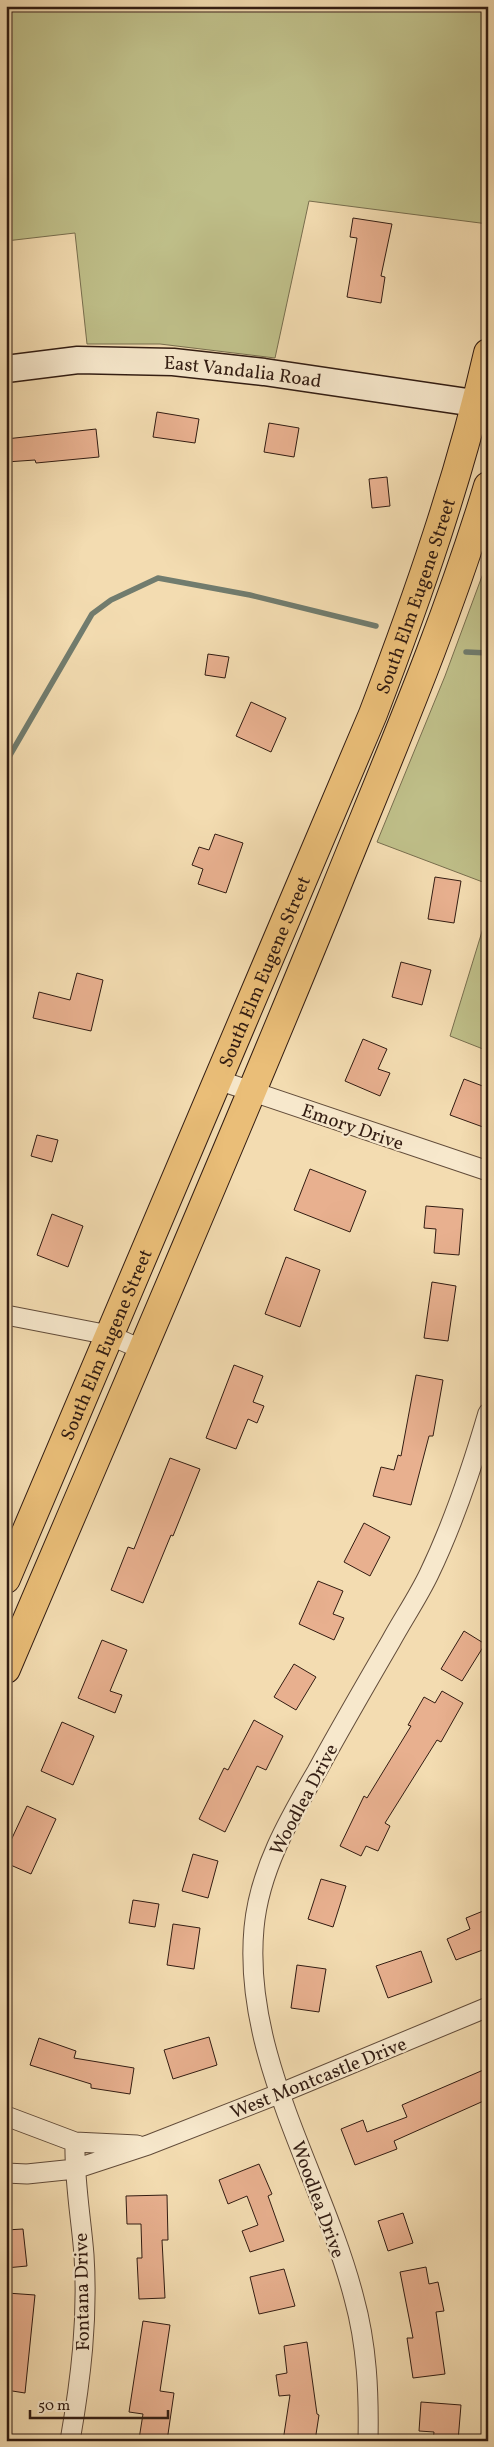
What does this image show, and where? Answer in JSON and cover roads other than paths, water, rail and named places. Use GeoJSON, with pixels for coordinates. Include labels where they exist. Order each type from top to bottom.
{"type":"FeatureCollection","features":[{"type":"Feature","properties":{"kind":"main road","name":"South Elm Eugene Street"},"geometry":{"type":"LineString","coordinates":[[6,1579],[373,714],[404,633],[482,404],[488,353]]}},
{"type":"Feature","properties":{"kind":"main road","name":"South Elm Eugene Street"},"geometry":{"type":"LineString","coordinates":[[6,1669],[251,1091],[413,699],[470,543],[488,486]]}},
{"type":"Feature","properties":{"kind":"street","name":"East Vandalia Road"},"geometry":{"type":"LineString","coordinates":[[6,369],[78,360],[173,362],[264,372],[482,404]]}},
{"type":"Feature","properties":{"kind":"street","name":"Emory Drive"},"geometry":{"type":"LineString","coordinates":[[218,1080],[488,1172]]}},
{"type":"Feature","properties":{"kind":"street"},"geometry":{"type":"LineString","coordinates":[[6,1315],[109,1336],[141,1349]]}},
{"type":"Feature","properties":{"kind":"street","name":"Woodlea Drive"},"geometry":{"type":"LineString","coordinates":[[368,2441],[369,2386],[355,2299],[328,2219],[281,2094],[259,2022],[254,1979],[254,1928],[265,1874],[287,1823],[429,1574],[469,1477],[488,1413]]}},
{"type":"Feature","properties":{"kind":"street","name":"West Montcastle Drive"},"geometry":{"type":"LineString","coordinates":[[6,2173],[27,2174],[75,2169],[148,2145],[281,2094],[488,2007]]}},
{"type":"Feature","properties":{"kind":"street","name":"West Montcastle Drive"},"geometry":{"type":"LineString","coordinates":[[6,2116],[75,2142],[148,2145]]}},
{"type":"Feature","properties":{"kind":"street","name":"Fontana Drive"},"geometry":{"type":"LineString","coordinates":[[70,2441],[85,2334],[84,2256],[75,2169],[75,2142]]}},
{"type":"Feature","properties":{"kind":"waterway"},"geometry":{"type":"LineString","coordinates":[[6,762],[92,614],[111,600],[158,578],[250,595],[376,626]]}},
{"type":"Feature","properties":{"kind":"waterway"},"geometry":{"type":"LineString","coordinates":[[466,652],[488,653]]}}]}
